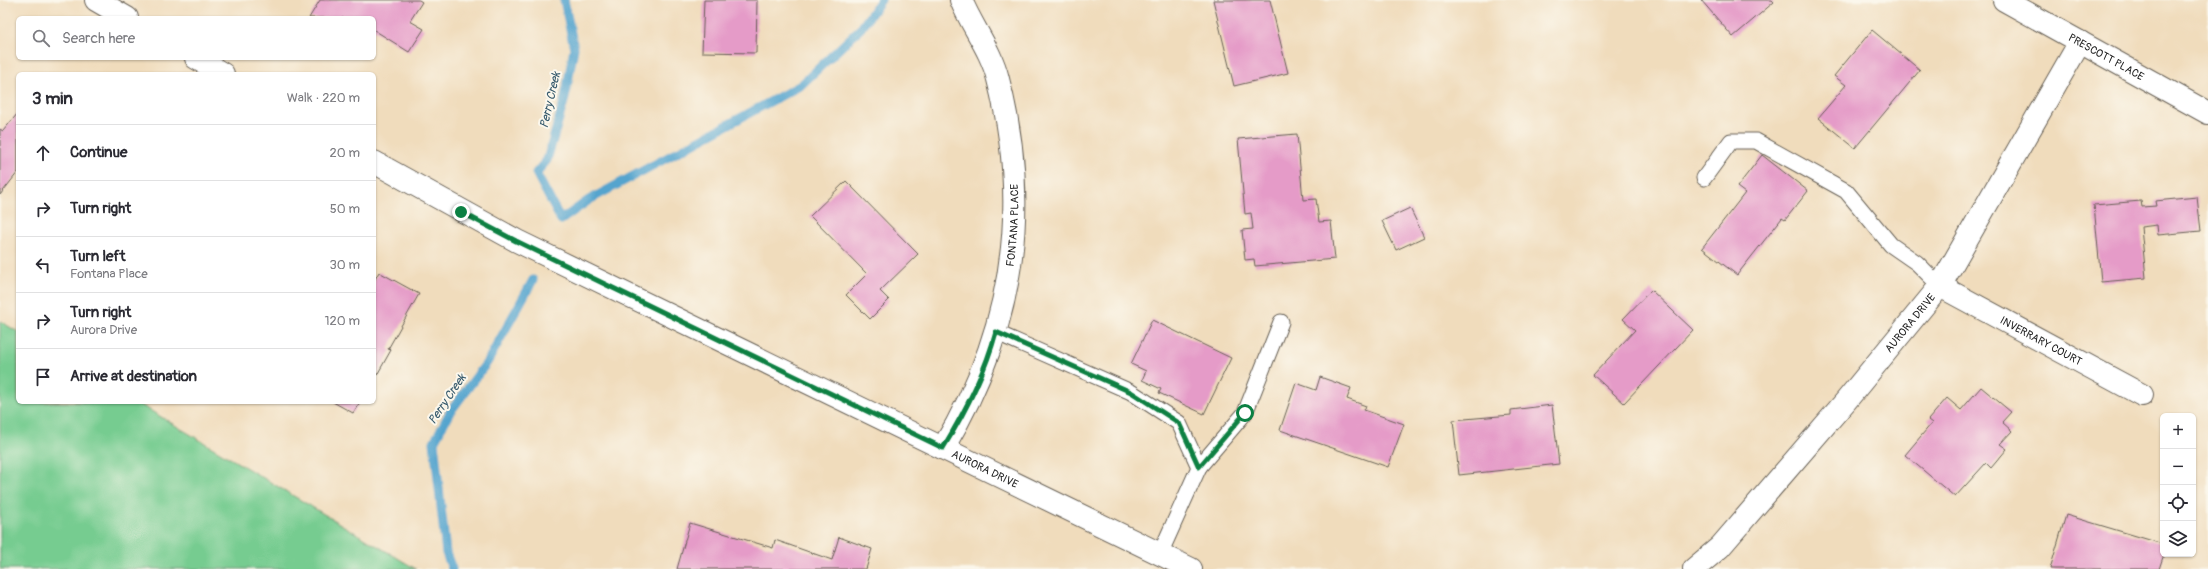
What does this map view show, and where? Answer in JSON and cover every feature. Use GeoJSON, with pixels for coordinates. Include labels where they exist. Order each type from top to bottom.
{"type":"FeatureCollection","features":[{"type":"Feature","properties":{"kind":"street"},"geometry":{"type":"LineString","coordinates":[[96,0],[124,16]]}},
{"type":"Feature","properties":{"kind":"street","name":"FONTANA PLACE"},"geometry":{"type":"LineString","coordinates":[[943,448],[964,413],[991,350],[1012,262],[1015,197],[1013,156],[998,78],[981,36],[961,0]]}},
{"type":"Feature","properties":{"kind":"street","name":"PRESCOTT PLACE"},"geometry":{"type":"LineString","coordinates":[[2004,0],[2208,113]]}},
{"type":"Feature","properties":{"kind":"street","name":"AURORA DRIVE"},"geometry":{"type":"LineString","coordinates":[[1694,569],[1720,547],[1846,402],[1940,286],[2080,42]]}},
{"type":"Feature","properties":{"kind":"street"},"geometry":{"type":"LineString","coordinates":[[199,60],[220,72]]}},
{"type":"Feature","properties":{"kind":"street","name":"AURORA DRIVE"},"geometry":{"type":"LineString","coordinates":[[376,163],[516,241],[1191,569]]}},
{"type":"Feature","properties":{"kind":"street","name":"INVERRARY COURT"},"geometry":{"type":"LineString","coordinates":[[1940,286],[2142,395]]}},
{"type":"Feature","properties":{"kind":"lane"},"geometry":{"type":"LineString","coordinates":[[1704,178],[1731,141],[1756,141],[1846,191],[1891,244],[1917,263],[1940,286]]}},
{"type":"Feature","properties":{"kind":"lane"},"geometry":{"type":"LineString","coordinates":[[1160,554],[1199,467],[1245,413],[1281,322]]}},
{"type":"Feature","properties":{"kind":"lane"},"geometry":{"type":"LineString","coordinates":[[996,332],[1131,392],[1179,423],[1199,467]]}},
{"type":"Feature","properties":{"kind":"green space"},"geometry":{"type":"Polygon","coordinates":[[[0,321],[16,331],[16,404],[139,404],[416,569],[0,569],[0,321]]]}},
{"type":"Feature","properties":{"kind":"building"},"geometry":{"type":"Polygon","coordinates":[[[320,0],[419,0],[422,2],[410,21],[424,29],[409,52],[376,31],[376,16],[310,16],[320,0]]]}},
{"type":"Feature","properties":{"kind":"building"},"geometry":{"type":"Polygon","coordinates":[[[704,0],[757,0],[756,53],[702,52],[704,0]]]}},
{"type":"Feature","properties":{"kind":"building"},"geometry":{"type":"Polygon","coordinates":[[[1213,0],[1270,0],[1288,73],[1234,86],[1213,0]]]}},
{"type":"Feature","properties":{"kind":"building"},"geometry":{"type":"Polygon","coordinates":[[[1701,0],[1772,0],[1774,2],[1733,37],[1701,0]]]}},
{"type":"Feature","properties":{"kind":"building"},"geometry":{"type":"Polygon","coordinates":[[[1872,30],[1920,70],[1855,148],[1818,118],[1846,85],[1834,76],[1872,30]]]}},
{"type":"Feature","properties":{"kind":"building"},"geometry":{"type":"Polygon","coordinates":[[[16,115],[16,175],[0,195],[0,129],[3,131],[16,115]]]}},
{"type":"Feature","properties":{"kind":"building"},"geometry":{"type":"Polygon","coordinates":[[[1297,134],[1303,200],[1316,199],[1319,222],[1331,221],[1335,259],[1255,266],[1254,259],[1245,260],[1242,230],[1253,229],[1251,213],[1245,214],[1238,139],[1297,134]]]}},
{"type":"Feature","properties":{"kind":"building"},"geometry":{"type":"Polygon","coordinates":[[[1762,155],[1808,191],[1785,220],[1782,218],[1737,275],[1702,248],[1745,193],[1737,187],[1762,155]]]}},
{"type":"Feature","properties":{"kind":"building"},"geometry":{"type":"Polygon","coordinates":[[[846,181],[918,254],[880,291],[889,300],[870,319],[846,295],[867,274],[810,216],[846,181]]]}},
{"type":"Feature","properties":{"kind":"building"},"geometry":{"type":"Polygon","coordinates":[[[2197,197],[2201,231],[2158,235],[2157,225],[2141,227],[2146,278],[2101,282],[2094,205],[2141,201],[2142,207],[2156,206],[2155,201],[2197,197]]]}},
{"type":"Feature","properties":{"kind":"building"},"geometry":{"type":"Polygon","coordinates":[[[1410,208],[1424,237],[1396,250],[1382,221],[1410,208]]]}},
{"type":"Feature","properties":{"kind":"building"},"geometry":{"type":"Polygon","coordinates":[[[379,272],[419,294],[388,349],[391,350],[377,375],[376,374],[376,277],[379,272]]]}},
{"type":"Feature","properties":{"kind":"building"},"geometry":{"type":"Polygon","coordinates":[[[1651,290],[1693,330],[1624,403],[1593,375],[1635,330],[1623,319],[1651,290]]]}},
{"type":"Feature","properties":{"kind":"building"},"geometry":{"type":"Polygon","coordinates":[[[1152,320],[1231,358],[1204,414],[1159,393],[1161,389],[1142,380],[1146,371],[1131,364],[1152,320]]]}},
{"type":"Feature","properties":{"kind":"building"},"geometry":{"type":"Polygon","coordinates":[[[1320,377],[1351,388],[1347,399],[1366,406],[1364,410],[1404,424],[1388,467],[1280,430],[1296,383],[1316,390],[1320,377]]]}},
{"type":"Feature","properties":{"kind":"building"},"geometry":{"type":"Polygon","coordinates":[[[1981,387],[2011,412],[2002,422],[2012,431],[2000,444],[2007,449],[1991,468],[1986,463],[1955,497],[1905,455],[1932,423],[1928,420],[1947,398],[1961,410],[1981,387]]]}},
{"type":"Feature","properties":{"kind":"building"},"geometry":{"type":"Polygon","coordinates":[[[337,404],[359,404],[353,413],[337,404]]]}},
{"type":"Feature","properties":{"kind":"building"},"geometry":{"type":"Polygon","coordinates":[[[1552,405],[1559,464],[1459,475],[1453,420],[1511,415],[1511,410],[1552,405]]]}},
{"type":"Feature","properties":{"kind":"building"},"geometry":{"type":"Polygon","coordinates":[[[2066,515],[2160,543],[2160,557],[2163,557],[2159,569],[2050,569],[2066,515]]]}},
{"type":"Feature","properties":{"kind":"building"},"geometry":{"type":"Polygon","coordinates":[[[690,523],[773,548],[775,540],[832,560],[839,537],[872,549],[866,569],[677,569],[690,523]]]}},
{"type":"Feature","properties":{"kind":"waterway"},"geometry":{"type":"LineString","coordinates":[[564,0],[574,48],[565,98],[547,160],[536,173],[561,220],[589,200],[801,85],[861,28],[881,0]]}},
{"type":"Feature","properties":{"kind":"waterway","name":"Perry Creek"},"geometry":{"type":"LineString","coordinates":[[452,569],[446,553],[434,442],[450,412],[488,361],[533,280]]}},
{"type":"Feature","properties":{"kind":"route"},"geometry":{"type":"LineString","coordinates":[[461,212],[516,241],[943,448],[964,413],[991,350],[996,332],[1131,392],[1179,423],[1199,467],[1245,413]]}}]}
